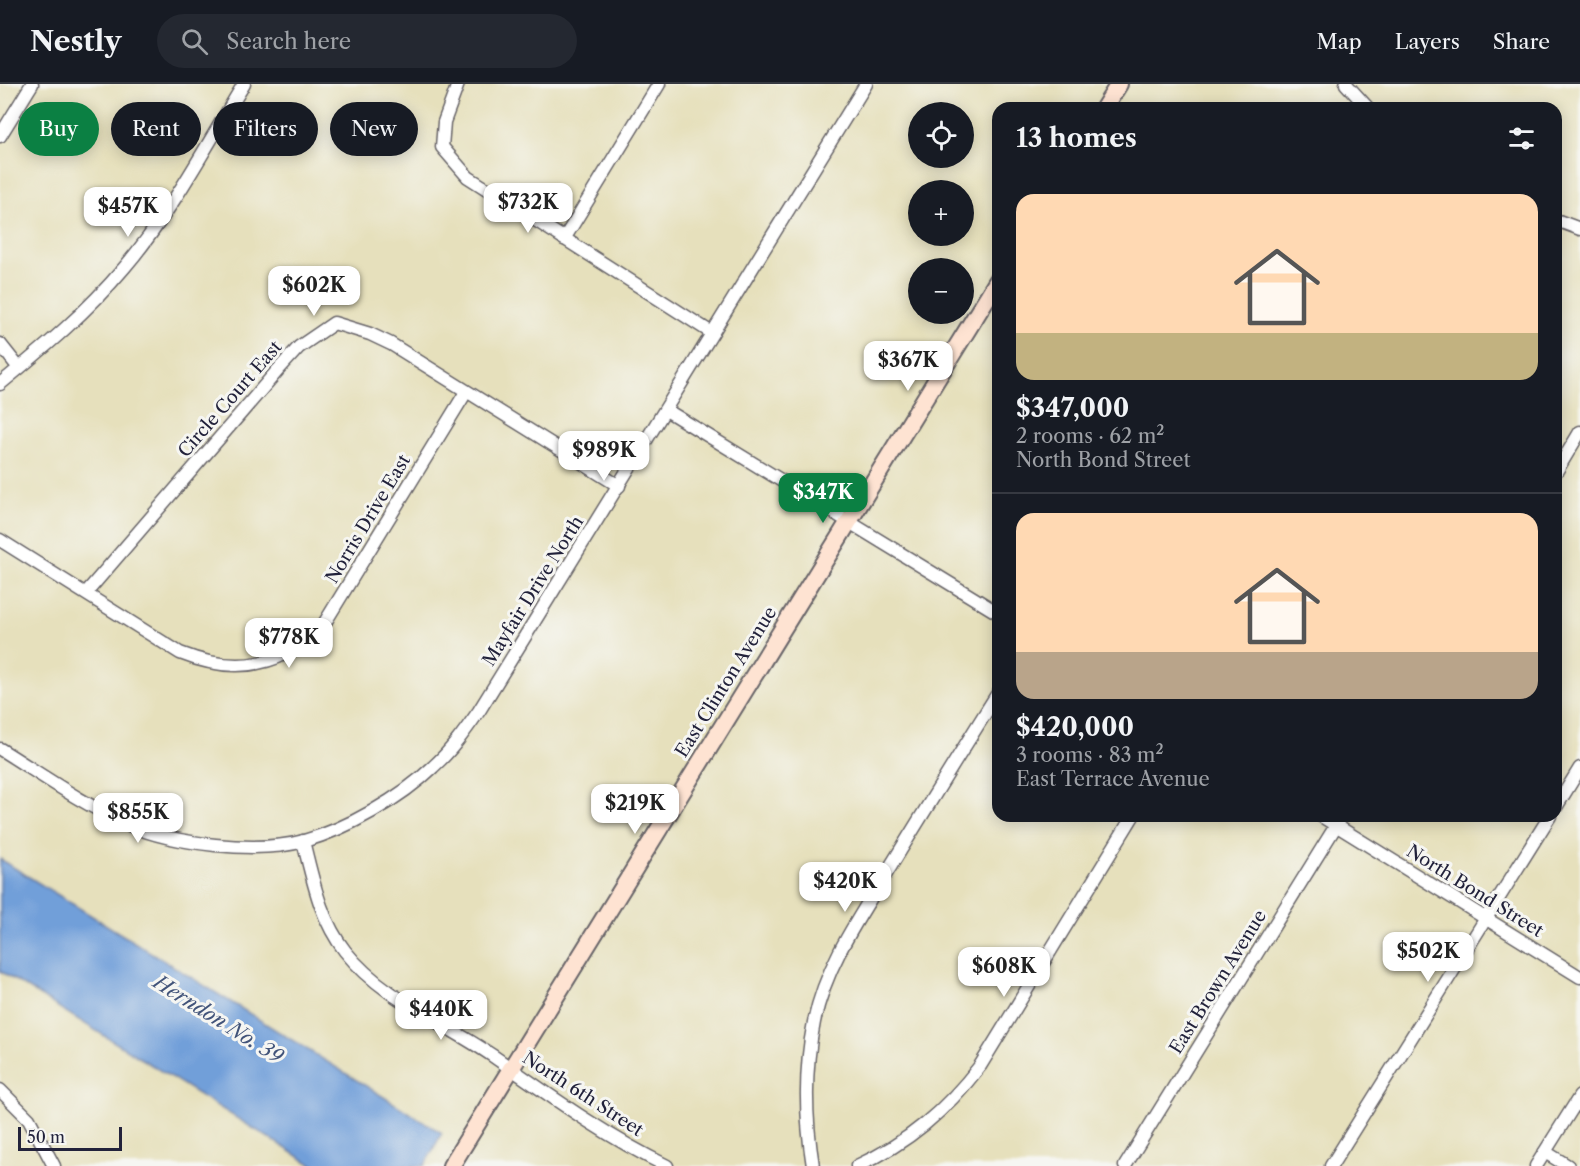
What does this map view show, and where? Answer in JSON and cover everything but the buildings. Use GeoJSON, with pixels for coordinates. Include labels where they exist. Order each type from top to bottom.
{"type":"FeatureCollection","features":[{"type":"Feature","properties":{"kind":"main road"},"geometry":{"type":"LineString","coordinates":[[1108,102],[1119,84]]}},
{"type":"Feature","properties":{"kind":"main road","name":"East Clinton Avenue"},"geometry":{"type":"LineString","coordinates":[[451,1166],[992,290]]}},
{"type":"Feature","properties":{"kind":"street"},"geometry":{"type":"LineString","coordinates":[[0,136],[32,84]]}},
{"type":"Feature","properties":{"kind":"street"},"geometry":{"type":"LineString","coordinates":[[0,384],[78,317],[125,267],[167,208],[244,84]]}},
{"type":"Feature","properties":{"kind":"street"},"geometry":{"type":"LineString","coordinates":[[458,84],[444,122],[442,147],[452,161],[486,191],[712,333]]}},
{"type":"Feature","properties":{"kind":"street"},"geometry":{"type":"LineString","coordinates":[[564,239],[659,84]]}},
{"type":"Feature","properties":{"kind":"street","name":"Mayfair Drive North"},"geometry":{"type":"LineString","coordinates":[[0,749],[83,801],[131,826],[194,842],[225,845],[303,842],[335,829],[394,798],[419,780],[447,752],[479,711],[866,84]]}},
{"type":"Feature","properties":{"kind":"street"},"geometry":{"type":"LineString","coordinates":[[1346,84],[1362,102]]}},
{"type":"Feature","properties":{"kind":"street"},"geometry":{"type":"LineString","coordinates":[[1562,222],[1580,229]]}},
{"type":"Feature","properties":{"kind":"street","name":"Circle Court East"},"geometry":{"type":"LineString","coordinates":[[86,593],[299,347],[334,323],[362,331],[391,344],[619,486]]}},
{"type":"Feature","properties":{"kind":"street"},"geometry":{"type":"LineString","coordinates":[[0,344],[20,368]]}},
{"type":"Feature","properties":{"kind":"street","name":"Norris Drive East"},"geometry":{"type":"LineString","coordinates":[[0,540],[180,653],[201,661],[237,666],[278,659],[297,649],[313,636],[333,612],[466,392]]}},
{"type":"Feature","properties":{"kind":"street"},"geometry":{"type":"LineString","coordinates":[[666,410],[992,609]]}},
{"type":"Feature","properties":{"kind":"street"},"geometry":{"type":"LineString","coordinates":[[1562,462],[1580,432]]}},
{"type":"Feature","properties":{"kind":"street"},"geometry":{"type":"LineString","coordinates":[[813,1166],[805,1105],[806,1076],[814,1020],[822,990],[850,932],[992,703]]}},
{"type":"Feature","properties":{"kind":"street"},"geometry":{"type":"LineString","coordinates":[[1562,797],[1580,768]]}},
{"type":"Feature","properties":{"kind":"street"},"geometry":{"type":"LineString","coordinates":[[858,1166],[908,1138],[959,1093],[980,1066],[1129,822]]}},
{"type":"Feature","properties":{"kind":"street","name":"East Brown Avenue"},"geometry":{"type":"LineString","coordinates":[[1125,1166],[1338,822]]}},
{"type":"Feature","properties":{"kind":"street","name":"North Bond Street"},"geometry":{"type":"LineString","coordinates":[[1340,822],[1485,919],[1580,977]]}},
{"type":"Feature","properties":{"kind":"street"},"geometry":{"type":"LineString","coordinates":[[1331,1166],[1546,822]]}},
{"type":"Feature","properties":{"kind":"street","name":"North 6th Street"},"geometry":{"type":"LineString","coordinates":[[303,842],[322,910],[332,933],[353,960],[392,993],[633,1148],[667,1166]]}},
{"type":"Feature","properties":{"kind":"street"},"geometry":{"type":"LineString","coordinates":[[0,1090],[29,1119],[54,1166]]}},
{"type":"Feature","properties":{"kind":"street"},"geometry":{"type":"LineString","coordinates":[[1536,1166],[1580,1096]]}},
{"type":"Feature","properties":{"kind":"street"},"geometry":{"type":"LineString","coordinates":[[1545,1152],[1568,1166]]}},
{"type":"Feature","properties":{"kind":"water","name":"Herndon No. 39"},"geometry":{"type":"Polygon","coordinates":[[[0,859],[442,1133],[424,1166],[314,1166],[0,971],[0,859]]]}}]}
